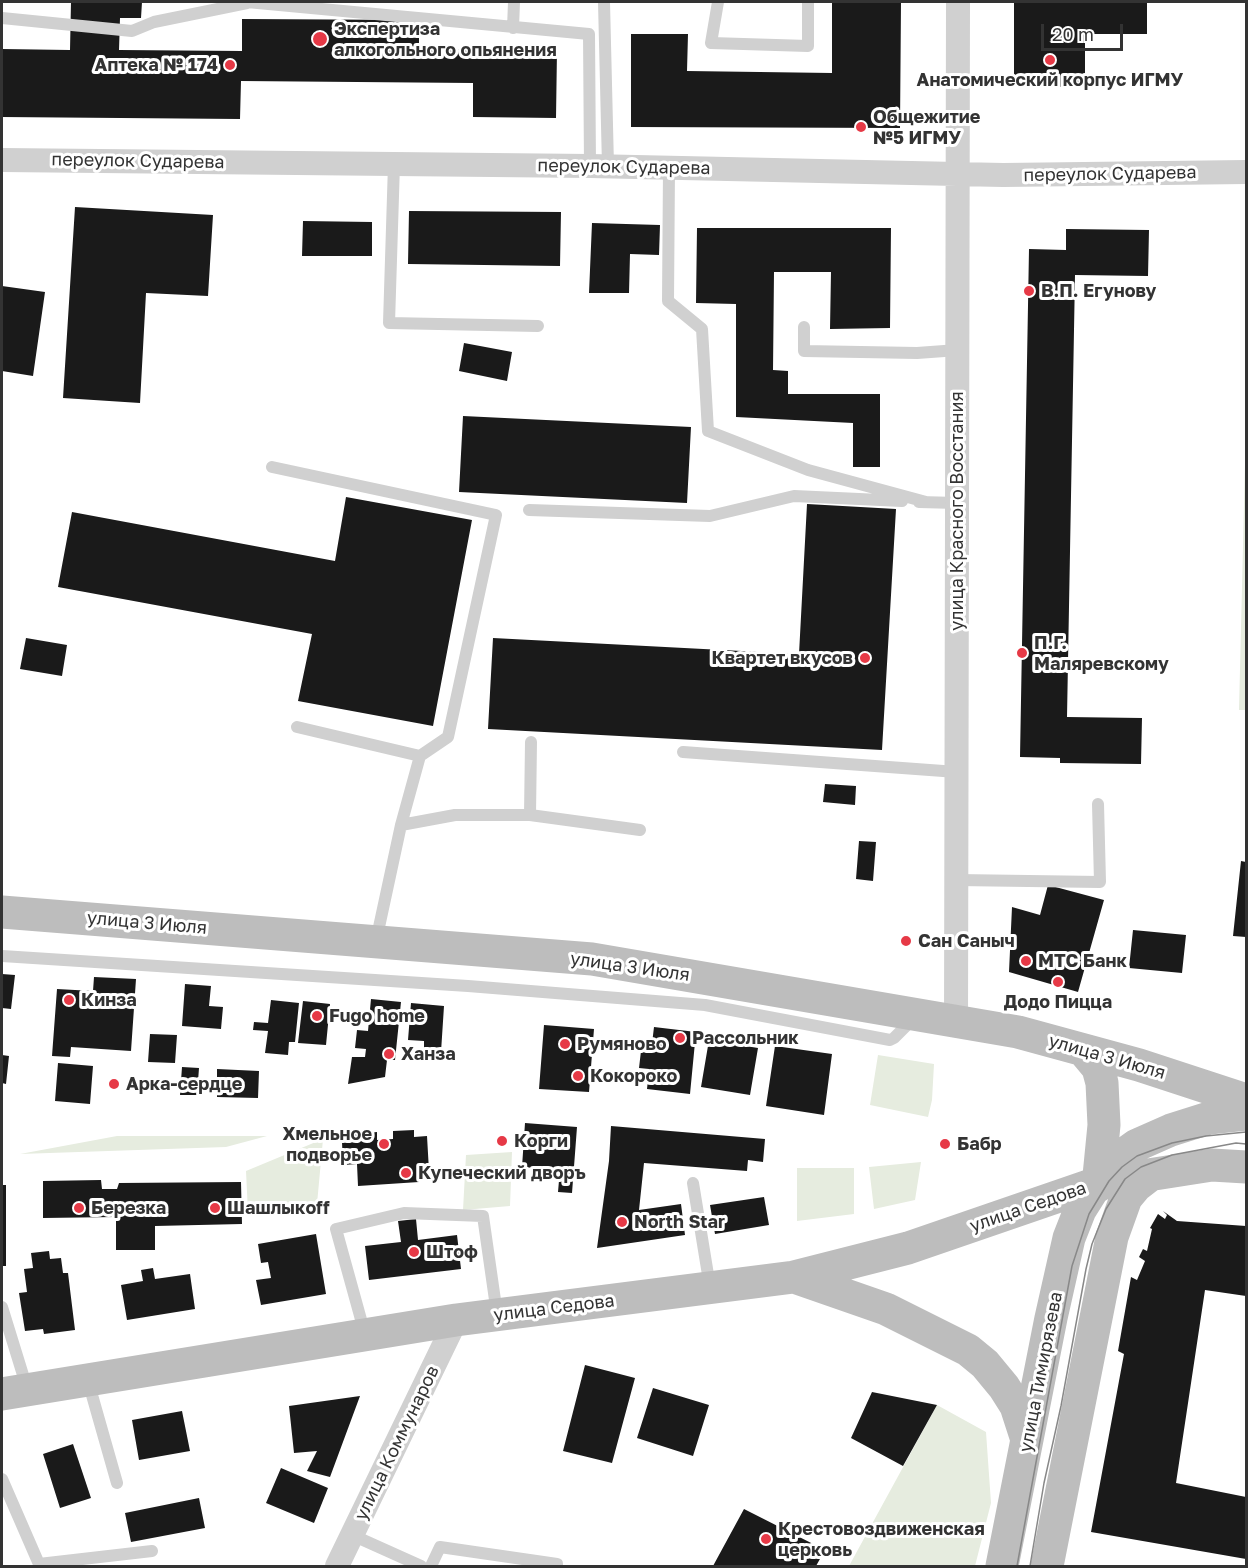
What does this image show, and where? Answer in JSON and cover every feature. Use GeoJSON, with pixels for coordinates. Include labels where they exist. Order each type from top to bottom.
{"type":"FeatureCollection","features":[{"type":"Feature","properties":{"kind":"main road","name":"улица 3 Июля"},"geometry":{"type":"LineString","coordinates":[[2,912],[592,959],[1018,1032],[1246,1100]]}},
{"type":"Feature","properties":{"kind":"main road"},"geometry":{"type":"LineString","coordinates":[[1083,1050],[1094,1062],[1102,1083],[1104,1125],[1097,1183],[1112,1237]]}},
{"type":"Feature","properties":{"kind":"main road","name":"улица Тимирязева"},"geometry":{"type":"LineString","coordinates":[[1002,1566],[1051,1318],[1069,1238],[1080,1210],[1097,1183],[1116,1160],[1151,1138],[1209,1118],[1246,1114]]}},
{"type":"Feature","properties":{"kind":"main road","name":"улица Седова"},"geometry":{"type":"LineString","coordinates":[[15,1392],[456,1320],[794,1277],[908,1248],[1097,1183],[1212,1165],[1246,1167]]}},
{"type":"Feature","properties":{"kind":"main road"},"geometry":{"type":"LineString","coordinates":[[1053,1566],[1112,1237],[1126,1198],[1149,1176]]}},
{"type":"Feature","properties":{"kind":"main road"},"geometry":{"type":"LineString","coordinates":[[794,1277],[886,1309],[968,1350],[986,1364],[1004,1386],[1016,1406],[1028,1440]]}},
{"type":"Feature","properties":{"kind":"street","name":"улица Красного Восстания"},"geometry":{"type":"LineString","coordinates":[[956,1020],[958,2]]}},
{"type":"Feature","properties":{"kind":"street","name":"переулок Сударева"},"geometry":{"type":"LineString","coordinates":[[2,159],[599,166],[1003,175],[1246,172]]}},
{"type":"Feature","properties":{"kind":"street","name":"улица Коммунаров"},"geometry":{"type":"LineString","coordinates":[[337,1566],[456,1320]]}},
{"type":"Feature","properties":{"kind":"lane"},"geometry":{"type":"LineString","coordinates":[[2,18],[132,31],[154,22],[247,2],[589,34],[599,166]]}},
{"type":"Feature","properties":{"kind":"lane"},"geometry":{"type":"LineString","coordinates":[[513,27],[514,2]]}},
{"type":"Feature","properties":{"kind":"lane"},"geometry":{"type":"LineString","coordinates":[[599,166],[604,2]]}},
{"type":"Feature","properties":{"kind":"lane"},"geometry":{"type":"LineString","coordinates":[[718,2],[711,43],[808,46],[808,2]]}},
{"type":"Feature","properties":{"kind":"lane"},"geometry":{"type":"LineString","coordinates":[[394,164],[389,322],[538,326]]}},
{"type":"Feature","properties":{"kind":"lane"},"geometry":{"type":"LineString","coordinates":[[669,168],[668,301],[702,329],[708,431],[808,470],[926,502]]}},
{"type":"Feature","properties":{"kind":"lane"},"geometry":{"type":"LineString","coordinates":[[804,327],[804,351],[917,353],[958,350]]}},
{"type":"Feature","properties":{"kind":"lane"},"geometry":{"type":"LineString","coordinates":[[272,467],[496,515],[448,736],[420,756],[401,825],[376,942]]}},
{"type":"Feature","properties":{"kind":"lane"},"geometry":{"type":"LineString","coordinates":[[530,510],[710,516],[794,496],[957,503]]}},
{"type":"Feature","properties":{"kind":"lane"},"geometry":{"type":"LineString","coordinates":[[297,727],[420,756]]}},
{"type":"Feature","properties":{"kind":"lane"},"geometry":{"type":"LineString","coordinates":[[530,815],[531,742]]}},
{"type":"Feature","properties":{"kind":"lane"},"geometry":{"type":"LineString","coordinates":[[683,752],[957,772]]}},
{"type":"Feature","properties":{"kind":"lane"},"geometry":{"type":"LineString","coordinates":[[957,880],[1101,882],[1098,804]]}},
{"type":"Feature","properties":{"kind":"lane"},"geometry":{"type":"LineString","coordinates":[[401,825],[455,815],[530,815],[640,830]]}},
{"type":"Feature","properties":{"kind":"lane"},"geometry":{"type":"LineString","coordinates":[[2,956],[468,986],[705,1005],[890,1040],[918,1014]]}},
{"type":"Feature","properties":{"kind":"lane"},"geometry":{"type":"LineString","coordinates":[[693,1183],[711,1288]]}},
{"type":"Feature","properties":{"kind":"lane"},"geometry":{"type":"LineString","coordinates":[[365,1335],[336,1229],[404,1213],[483,1216],[498,1315]]}},
{"type":"Feature","properties":{"kind":"lane"},"geometry":{"type":"LineString","coordinates":[[2,1307],[15,1392]]}},
{"type":"Feature","properties":{"kind":"lane"},"geometry":{"type":"LineString","coordinates":[[88,1380],[117,1483]]}},
{"type":"Feature","properties":{"kind":"lane"},"geometry":{"type":"LineString","coordinates":[[2,1479],[39,1564],[152,1551]]}},
{"type":"Feature","properties":{"kind":"lane"},"geometry":{"type":"LineString","coordinates":[[352,1535],[421,1566]]}},
{"type":"Feature","properties":{"kind":"lane"},"geometry":{"type":"LineString","coordinates":[[431,1566],[440,1547],[557,1564],[557,1566]]}},
{"type":"Feature","properties":{"kind":"shaded area"},"geometry":{"type":"Polygon","coordinates":[[[1246,422],[1246,710],[1239,710],[1246,422]]]}},
{"type":"Feature","properties":{"kind":"shaded area"},"geometry":{"type":"Polygon","coordinates":[[[878,1055],[934,1064],[932,1100],[928,1117],[870,1105],[878,1055]]]}},
{"type":"Feature","properties":{"kind":"shaded area"},"geometry":{"type":"Polygon","coordinates":[[[117,1136],[267,1136],[226,1147],[20,1154],[117,1136]]]}},
{"type":"Feature","properties":{"kind":"shaded area"},"geometry":{"type":"Polygon","coordinates":[[[323,1139],[317,1204],[248,1213],[246,1171],[323,1139]]]}},
{"type":"Feature","properties":{"kind":"shaded area"},"geometry":{"type":"Polygon","coordinates":[[[512,1152],[510,1206],[463,1210],[466,1155],[512,1152]]]}},
{"type":"Feature","properties":{"kind":"shaded area"},"geometry":{"type":"Polygon","coordinates":[[[921,1162],[915,1200],[874,1209],[869,1167],[921,1162]]]}},
{"type":"Feature","properties":{"kind":"shaded area"},"geometry":{"type":"Polygon","coordinates":[[[797,1168],[854,1168],[854,1214],[797,1221],[797,1168]]]}},
{"type":"Feature","properties":{"kind":"shaded area"},"geometry":{"type":"Polygon","coordinates":[[[937,1405],[986,1432],[991,1503],[975,1566],[849,1566],[937,1405]]]}},
{"type":"Feature","properties":{"kind":"building"},"geometry":{"type":"Polygon","coordinates":[[[71,2],[142,2],[141,18],[120,18],[119,50],[242,51],[242,19],[419,20],[419,49],[557,50],[556,118],[473,117],[473,83],[241,81],[240,119],[2,117],[2,49],[70,50],[71,2]]]}},
{"type":"Feature","properties":{"kind":"building"},"geometry":{"type":"Polygon","coordinates":[[[832,2],[901,2],[900,128],[631,127],[631,34],[688,34],[687,71],[832,73],[832,2]]]}},
{"type":"Feature","properties":{"kind":"building","name":"Анатомический корпус ИГМУ"},"geometry":{"type":"Polygon","coordinates":[[[1014,2],[1147,2],[1147,34],[1085,34],[1085,87],[1014,86],[1014,2]]]}},
{"type":"Feature","properties":{"kind":"building"},"geometry":{"type":"Polygon","coordinates":[[[75,207],[213,215],[208,296],[146,293],[140,403],[63,398],[75,207]]]}},
{"type":"Feature","properties":{"kind":"building"},"geometry":{"type":"Polygon","coordinates":[[[409,211],[561,212],[560,266],[408,264],[409,211]]]}},
{"type":"Feature","properties":{"kind":"building"},"geometry":{"type":"Polygon","coordinates":[[[303,221],[372,222],[372,256],[302,256],[303,221]]]}},
{"type":"Feature","properties":{"kind":"building"},"geometry":{"type":"Polygon","coordinates":[[[592,223],[660,225],[659,255],[630,254],[629,293],[589,293],[592,223]]]}},
{"type":"Feature","properties":{"kind":"building"},"geometry":{"type":"Polygon","coordinates":[[[697,228],[891,228],[890,328],[830,329],[831,272],[774,272],[773,370],[788,371],[788,394],[880,394],[880,467],[853,467],[853,423],[736,417],[736,304],[696,303],[697,228]]]}},
{"type":"Feature","properties":{"kind":"building"},"geometry":{"type":"Polygon","coordinates":[[[1066,229],[1149,230],[1148,276],[1075,275],[1067,717],[1142,718],[1141,764],[1060,763],[1060,758],[1020,757],[1029,249],[1066,250],[1066,229]]]}},
{"type":"Feature","properties":{"kind":"building"},"geometry":{"type":"Polygon","coordinates":[[[2,286],[45,292],[33,376],[2,371],[2,286]]]}},
{"type":"Feature","properties":{"kind":"building"},"geometry":{"type":"Polygon","coordinates":[[[464,343],[512,352],[507,381],[459,371],[464,343]]]}},
{"type":"Feature","properties":{"kind":"building"},"geometry":{"type":"Polygon","coordinates":[[[463,416],[691,427],[687,503],[459,492],[463,416]]]}},
{"type":"Feature","properties":{"kind":"building"},"geometry":{"type":"Polygon","coordinates":[[[346,497],[472,520],[433,726],[298,701],[312,634],[58,587],[72,512],[335,561],[346,497]]]}},
{"type":"Feature","properties":{"kind":"building"},"geometry":{"type":"Polygon","coordinates":[[[807,504],[896,509],[882,750],[488,729],[493,638],[799,654],[807,504]]]}},
{"type":"Feature","properties":{"kind":"building"},"geometry":{"type":"Polygon","coordinates":[[[26,638],[67,645],[62,676],[20,669],[26,638]]]}},
{"type":"Feature","properties":{"kind":"building"},"geometry":{"type":"Polygon","coordinates":[[[825,784],[856,786],[855,805],[823,802],[825,784]]]}},
{"type":"Feature","properties":{"kind":"building"},"geometry":{"type":"Polygon","coordinates":[[[859,841],[876,842],[873,881],[856,879],[859,841]]]}},
{"type":"Feature","properties":{"kind":"building"},"geometry":{"type":"Polygon","coordinates":[[[1241,861],[1246,862],[1246,937],[1233,936],[1241,861]]]}},
{"type":"Feature","properties":{"kind":"building"},"geometry":{"type":"Polygon","coordinates":[[[1048,885],[1104,900],[1078,992],[1009,972],[1012,907],[1040,915],[1048,885]]]}},
{"type":"Feature","properties":{"kind":"building"},"geometry":{"type":"Polygon","coordinates":[[[1133,930],[1186,935],[1182,973],[1129,968],[1133,930]]]}},
{"type":"Feature","properties":{"kind":"building"},"geometry":{"type":"Polygon","coordinates":[[[2,974],[15,975],[11,1009],[2,1008],[2,974]]]}},
{"type":"Feature","properties":{"kind":"building"},"geometry":{"type":"Polygon","coordinates":[[[94,977],[136,979],[131,1051],[71,1047],[70,1057],[52,1056],[57,989],[93,991],[94,977]]]}},
{"type":"Feature","properties":{"kind":"building"},"geometry":{"type":"Polygon","coordinates":[[[185,984],[211,986],[209,1006],[223,1007],[221,1029],[182,1026],[185,984]]]}},
{"type":"Feature","properties":{"kind":"building"},"geometry":{"type":"Polygon","coordinates":[[[371,999],[401,1002],[395,1060],[387,1060],[385,1077],[348,1084],[352,1057],[365,1057],[366,1049],[355,1048],[357,1030],[368,1031],[371,999]]]}},
{"type":"Feature","properties":{"kind":"building"},"geometry":{"type":"Polygon","coordinates":[[[271,1000],[299,1003],[295,1042],[289,1042],[288,1055],[265,1053],[268,1031],[253,1030],[254,1022],[268,1023],[271,1000]]]}},
{"type":"Feature","properties":{"kind":"building"},"geometry":{"type":"Polygon","coordinates":[[[303,1001],[330,1004],[326,1045],[298,1043],[303,1001]]]}},
{"type":"Feature","properties":{"kind":"building"},"geometry":{"type":"Polygon","coordinates":[[[411,1003],[444,1006],[441,1052],[424,1051],[424,1041],[408,1040],[411,1003]]]}},
{"type":"Feature","properties":{"kind":"building"},"geometry":{"type":"Polygon","coordinates":[[[544,1025],[594,1029],[589,1092],[539,1089],[544,1025]]]}},
{"type":"Feature","properties":{"kind":"building"},"geometry":{"type":"Polygon","coordinates":[[[654,1027],[696,1032],[690,1094],[647,1089],[649,1069],[639,1068],[641,1051],[651,1052],[654,1027]]]}},
{"type":"Feature","properties":{"kind":"building"},"geometry":{"type":"Polygon","coordinates":[[[150,1034],[177,1035],[175,1063],[148,1062],[150,1034]]]}},
{"type":"Feature","properties":{"kind":"building"},"geometry":{"type":"Polygon","coordinates":[[[709,1040],[758,1048],[750,1095],[701,1087],[709,1040]]]}},
{"type":"Feature","properties":{"kind":"building"},"geometry":{"type":"Polygon","coordinates":[[[775,1046],[832,1054],[824,1115],[766,1106],[775,1046]]]}},
{"type":"Feature","properties":{"kind":"building"},"geometry":{"type":"Polygon","coordinates":[[[2,1055],[9,1056],[6,1084],[2,1083],[2,1055]]]}},
{"type":"Feature","properties":{"kind":"building"},"geometry":{"type":"Polygon","coordinates":[[[58,1063],[93,1066],[90,1104],[55,1101],[58,1063]]]}},
{"type":"Feature","properties":{"kind":"building"},"geometry":{"type":"Polygon","coordinates":[[[182,1067],[199,1068],[197,1095],[180,1095],[182,1067]]]}},
{"type":"Feature","properties":{"kind":"building"},"geometry":{"type":"Polygon","coordinates":[[[217,1069],[259,1071],[258,1098],[217,1097],[217,1069]]]}},
{"type":"Feature","properties":{"kind":"building"},"geometry":{"type":"Polygon","coordinates":[[[525,1123],[577,1127],[572,1193],[558,1192],[560,1169],[546,1169],[546,1178],[534,1178],[535,1168],[522,1167],[525,1123]]]}},
{"type":"Feature","properties":{"kind":"building"},"geometry":{"type":"Polygon","coordinates":[[[611,1126],[765,1139],[763,1162],[748,1160],[747,1171],[644,1163],[639,1210],[681,1204],[685,1235],[597,1248],[609,1161],[611,1126]]]}},
{"type":"Feature","properties":{"kind":"building"},"geometry":{"type":"Polygon","coordinates":[[[414,1130],[414,1137],[427,1136],[429,1171],[418,1171],[419,1182],[358,1186],[357,1164],[343,1165],[342,1142],[355,1141],[355,1134],[377,1132],[377,1140],[393,1139],[393,1131],[414,1130]]]}},
{"type":"Feature","properties":{"kind":"building"},"geometry":{"type":"Polygon","coordinates":[[[101,1180],[102,1189],[117,1189],[119,1183],[241,1182],[242,1224],[155,1226],[155,1250],[116,1250],[116,1217],[43,1218],[43,1181],[101,1180]]]}},
{"type":"Feature","properties":{"kind":"building"},"geometry":{"type":"Polygon","coordinates":[[[2,1185],[6,1185],[6,1266],[2,1266],[2,1185]]]}},
{"type":"Feature","properties":{"kind":"building"},"geometry":{"type":"Polygon","coordinates":[[[764,1197],[769,1225],[715,1234],[710,1205],[764,1197]]]}},
{"type":"Feature","properties":{"kind":"building"},"geometry":{"type":"Polygon","coordinates":[[[1163,1211],[1177,1221],[1246,1226],[1246,1296],[1205,1290],[1176,1483],[1246,1497],[1246,1559],[1091,1532],[1124,1354],[1118,1351],[1131,1277],[1137,1280],[1145,1261],[1139,1257],[1143,1249],[1147,1251],[1152,1229],[1150,1228],[1158,1214],[1165,1219],[1167,1215],[1163,1211]]]}},
{"type":"Feature","properties":{"kind":"building"},"geometry":{"type":"Polygon","coordinates":[[[416,1219],[418,1240],[457,1235],[461,1269],[369,1280],[365,1246],[401,1242],[398,1221],[416,1219]]]}},
{"type":"Feature","properties":{"kind":"building"},"geometry":{"type":"Polygon","coordinates":[[[316,1234],[326,1294],[261,1305],[256,1280],[271,1278],[268,1262],[261,1263],[258,1244],[316,1234]]]}},
{"type":"Feature","properties":{"kind":"building"},"geometry":{"type":"Polygon","coordinates":[[[49,1251],[50,1259],[61,1258],[63,1273],[68,1273],[75,1330],[44,1334],[43,1329],[25,1331],[19,1293],[27,1292],[24,1269],[33,1268],[31,1253],[49,1251]]]}},
{"type":"Feature","properties":{"kind":"building"},"geometry":{"type":"Polygon","coordinates":[[[153,1268],[155,1279],[190,1274],[195,1309],[127,1320],[121,1285],[143,1281],[141,1270],[153,1268]]]}},
{"type":"Feature","properties":{"kind":"building"},"geometry":{"type":"Polygon","coordinates":[[[585,1365],[635,1378],[612,1463],[563,1451],[585,1365]]]}},
{"type":"Feature","properties":{"kind":"building"},"geometry":{"type":"Polygon","coordinates":[[[653,1388],[709,1405],[693,1456],[637,1438],[653,1388]]]}},
{"type":"Feature","properties":{"kind":"building"},"geometry":{"type":"Polygon","coordinates":[[[872,1392],[937,1405],[903,1466],[851,1438],[872,1392]]]}},
{"type":"Feature","properties":{"kind":"building"},"geometry":{"type":"Polygon","coordinates":[[[360,1396],[330,1477],[307,1471],[317,1451],[294,1453],[289,1406],[360,1396]]]}},
{"type":"Feature","properties":{"kind":"building"},"geometry":{"type":"Polygon","coordinates":[[[182,1411],[190,1451],[139,1460],[132,1420],[182,1411]]]}},
{"type":"Feature","properties":{"kind":"building"},"geometry":{"type":"Polygon","coordinates":[[[73,1444],[91,1498],[60,1508],[43,1454],[73,1444]]]}},
{"type":"Feature","properties":{"kind":"building"},"geometry":{"type":"Polygon","coordinates":[[[281,1468],[328,1488],[314,1523],[266,1503],[281,1468]]]}},
{"type":"Feature","properties":{"kind":"building"},"geometry":{"type":"Polygon","coordinates":[[[199,1498],[205,1528],[131,1542],[125,1513],[199,1498]]]}},
{"type":"Feature","properties":{"kind":"building","name":"Крестовоздвиженская церковь"},"geometry":{"type":"Polygon","coordinates":[[[744,1509],[825,1550],[816,1566],[713,1566],[744,1509]]]}},
{"type":"Feature","properties":{"kind":"tram line"},"geometry":{"type":"LineString","coordinates":[[1017,1566],[1072,1266],[1089,1214],[1109,1181],[1137,1156],[1172,1143],[1206,1136],[1246,1132]]}},
{"type":"Feature","properties":{"kind":"tram line"},"geometry":{"type":"LineString","coordinates":[[1030,1566],[1086,1269],[1092,1244],[1106,1209],[1125,1179],[1141,1167],[1172,1155],[1236,1143],[1246,1144]]}},
{"type":"Feature","properties":{"kind":"place","name":"Экспертиза алкогольного опьянения"},"geometry":{"type":"Point","coordinates":[320,39]}},
{"type":"Feature","properties":{"kind":"place","name":"Анатомический корпус ИГМУ"},"geometry":{"type":"Point","coordinates":[1050,60]}},
{"type":"Feature","properties":{"kind":"place","name":"Аптека № 174"},"geometry":{"type":"Point","coordinates":[230,65]}},
{"type":"Feature","properties":{"kind":"place","name":"Общежитие №5 ИГМУ"},"geometry":{"type":"Point","coordinates":[861,127]}},
{"type":"Feature","properties":{"kind":"place","name":"В.П. Егунову"},"geometry":{"type":"Point","coordinates":[1029,291]}},
{"type":"Feature","properties":{"kind":"place","name":"П.Г. Маляревскому"},"geometry":{"type":"Point","coordinates":[1022,653]}},
{"type":"Feature","properties":{"kind":"place","name":"Квартет вкусов"},"geometry":{"type":"Point","coordinates":[865,658]}},
{"type":"Feature","properties":{"kind":"place","name":"Сан Саныч"},"geometry":{"type":"Point","coordinates":[906,941]}},
{"type":"Feature","properties":{"kind":"place","name":"МТС Банк"},"geometry":{"type":"Point","coordinates":[1026,961]}},
{"type":"Feature","properties":{"kind":"place","name":"Додо Пицца"},"geometry":{"type":"Point","coordinates":[1058,982]}},
{"type":"Feature","properties":{"kind":"place","name":"Кинза"},"geometry":{"type":"Point","coordinates":[69,1000]}},
{"type":"Feature","properties":{"kind":"place","name":"Fugo home"},"geometry":{"type":"Point","coordinates":[317,1016]}},
{"type":"Feature","properties":{"kind":"place","name":"Рассольник"},"geometry":{"type":"Point","coordinates":[680,1038]}},
{"type":"Feature","properties":{"kind":"place","name":"Румяново"},"geometry":{"type":"Point","coordinates":[565,1044]}},
{"type":"Feature","properties":{"kind":"place","name":"Ханза"},"geometry":{"type":"Point","coordinates":[389,1054]}},
{"type":"Feature","properties":{"kind":"place","name":"Кокороко"},"geometry":{"type":"Point","coordinates":[578,1076]}},
{"type":"Feature","properties":{"kind":"place","name":"Арка-сердце"},"geometry":{"type":"Point","coordinates":[114,1084]}},
{"type":"Feature","properties":{"kind":"place","name":"Корги"},"geometry":{"type":"Point","coordinates":[502,1141]}},
{"type":"Feature","properties":{"kind":"place","name":"Хмельное подворье"},"geometry":{"type":"Point","coordinates":[384,1144]}},
{"type":"Feature","properties":{"kind":"place","name":"Бабр"},"geometry":{"type":"Point","coordinates":[945,1144]}},
{"type":"Feature","properties":{"kind":"place","name":"Купеческий дворъ"},"geometry":{"type":"Point","coordinates":[406,1173]}},
{"type":"Feature","properties":{"kind":"place","name":"Березка"},"geometry":{"type":"Point","coordinates":[79,1208]}},
{"type":"Feature","properties":{"kind":"place","name":"Шашлыкoff"},"geometry":{"type":"Point","coordinates":[215,1208]}},
{"type":"Feature","properties":{"kind":"place","name":"North Star"},"geometry":{"type":"Point","coordinates":[622,1222]}},
{"type":"Feature","properties":{"kind":"place","name":"Штоф"},"geometry":{"type":"Point","coordinates":[414,1252]}},
{"type":"Feature","properties":{"kind":"place","name":"Крестовоздвиженская церковь"},"geometry":{"type":"Point","coordinates":[766,1539]}}]}
